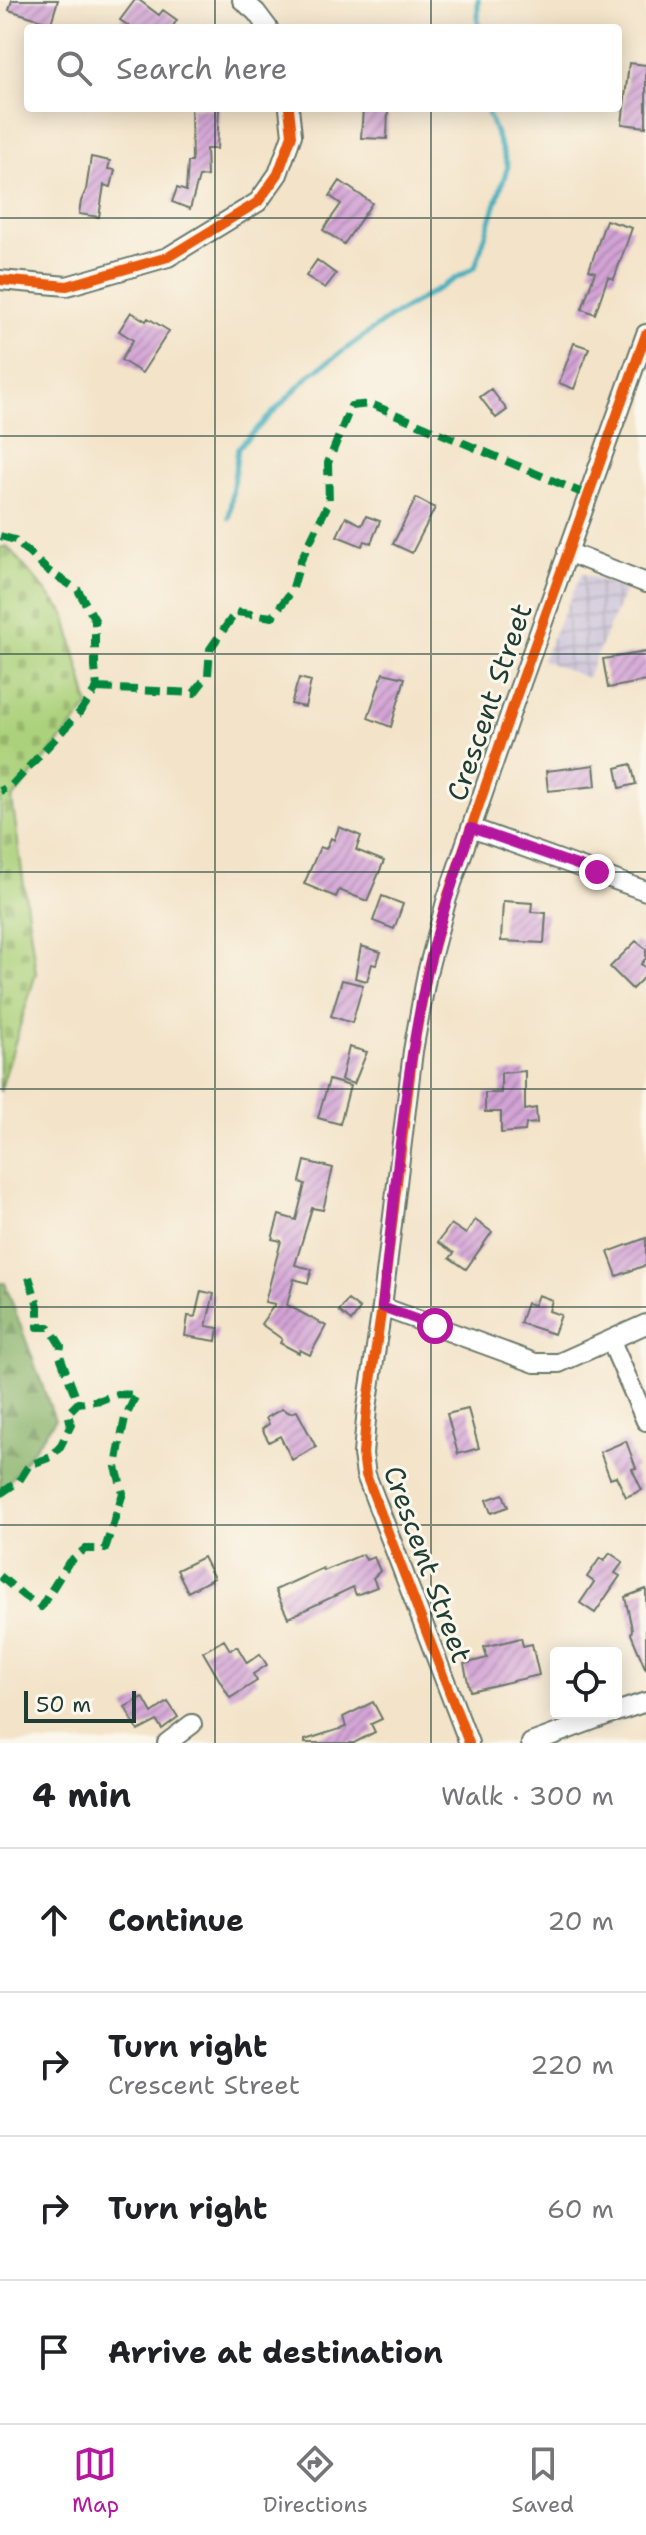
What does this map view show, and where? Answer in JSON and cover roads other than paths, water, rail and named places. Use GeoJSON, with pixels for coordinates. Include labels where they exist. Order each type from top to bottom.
{"type":"FeatureCollection","features":[{"type":"Feature","properties":{"kind":"street"},"geometry":{"type":"LineString","coordinates":[[242,0],[265,24]]}},
{"type":"Feature","properties":{"kind":"street"},"geometry":{"type":"LineString","coordinates":[[0,280],[67,286],[168,257],[258,202],[278,174],[292,135],[289,112]]}},
{"type":"Feature","properties":{"kind":"street","name":"Crescent Street"},"geometry":{"type":"LineString","coordinates":[[469,1743],[366,1475],[363,1454],[367,1408],[413,1051],[424,989],[447,898],[646,334]]}},
{"type":"Feature","properties":{"kind":"street"},"geometry":{"type":"LineString","coordinates":[[567,552],[646,583]]}},
{"type":"Feature","properties":{"kind":"street"},"geometry":{"type":"LineString","coordinates":[[471,828],[646,891]]}},
{"type":"Feature","properties":{"kind":"street"},"geometry":{"type":"LineString","coordinates":[[382,1307],[535,1363],[559,1363],[646,1324]]}},
{"type":"Feature","properties":{"kind":"street"},"geometry":{"type":"LineString","coordinates":[[611,1341],[646,1421]]}},
{"type":"Feature","properties":{"kind":"street"},"geometry":{"type":"LineString","coordinates":[[622,1710],[646,1702]]}},
{"type":"Feature","properties":{"kind":"street"},"geometry":{"type":"LineString","coordinates":[[531,1743],[595,1719]]}},
{"type":"Feature","properties":{"kind":"street"},"geometry":{"type":"LineString","coordinates":[[167,1743],[192,1724]]}},
{"type":"Feature","properties":{"kind":"waterway"},"geometry":{"type":"LineString","coordinates":[[478,0],[478,24]]}},
{"type":"Feature","properties":{"kind":"waterway"},"geometry":{"type":"LineString","coordinates":[[229,518],[238,448],[311,374],[389,318],[475,267],[508,166],[488,112]]}}]}
